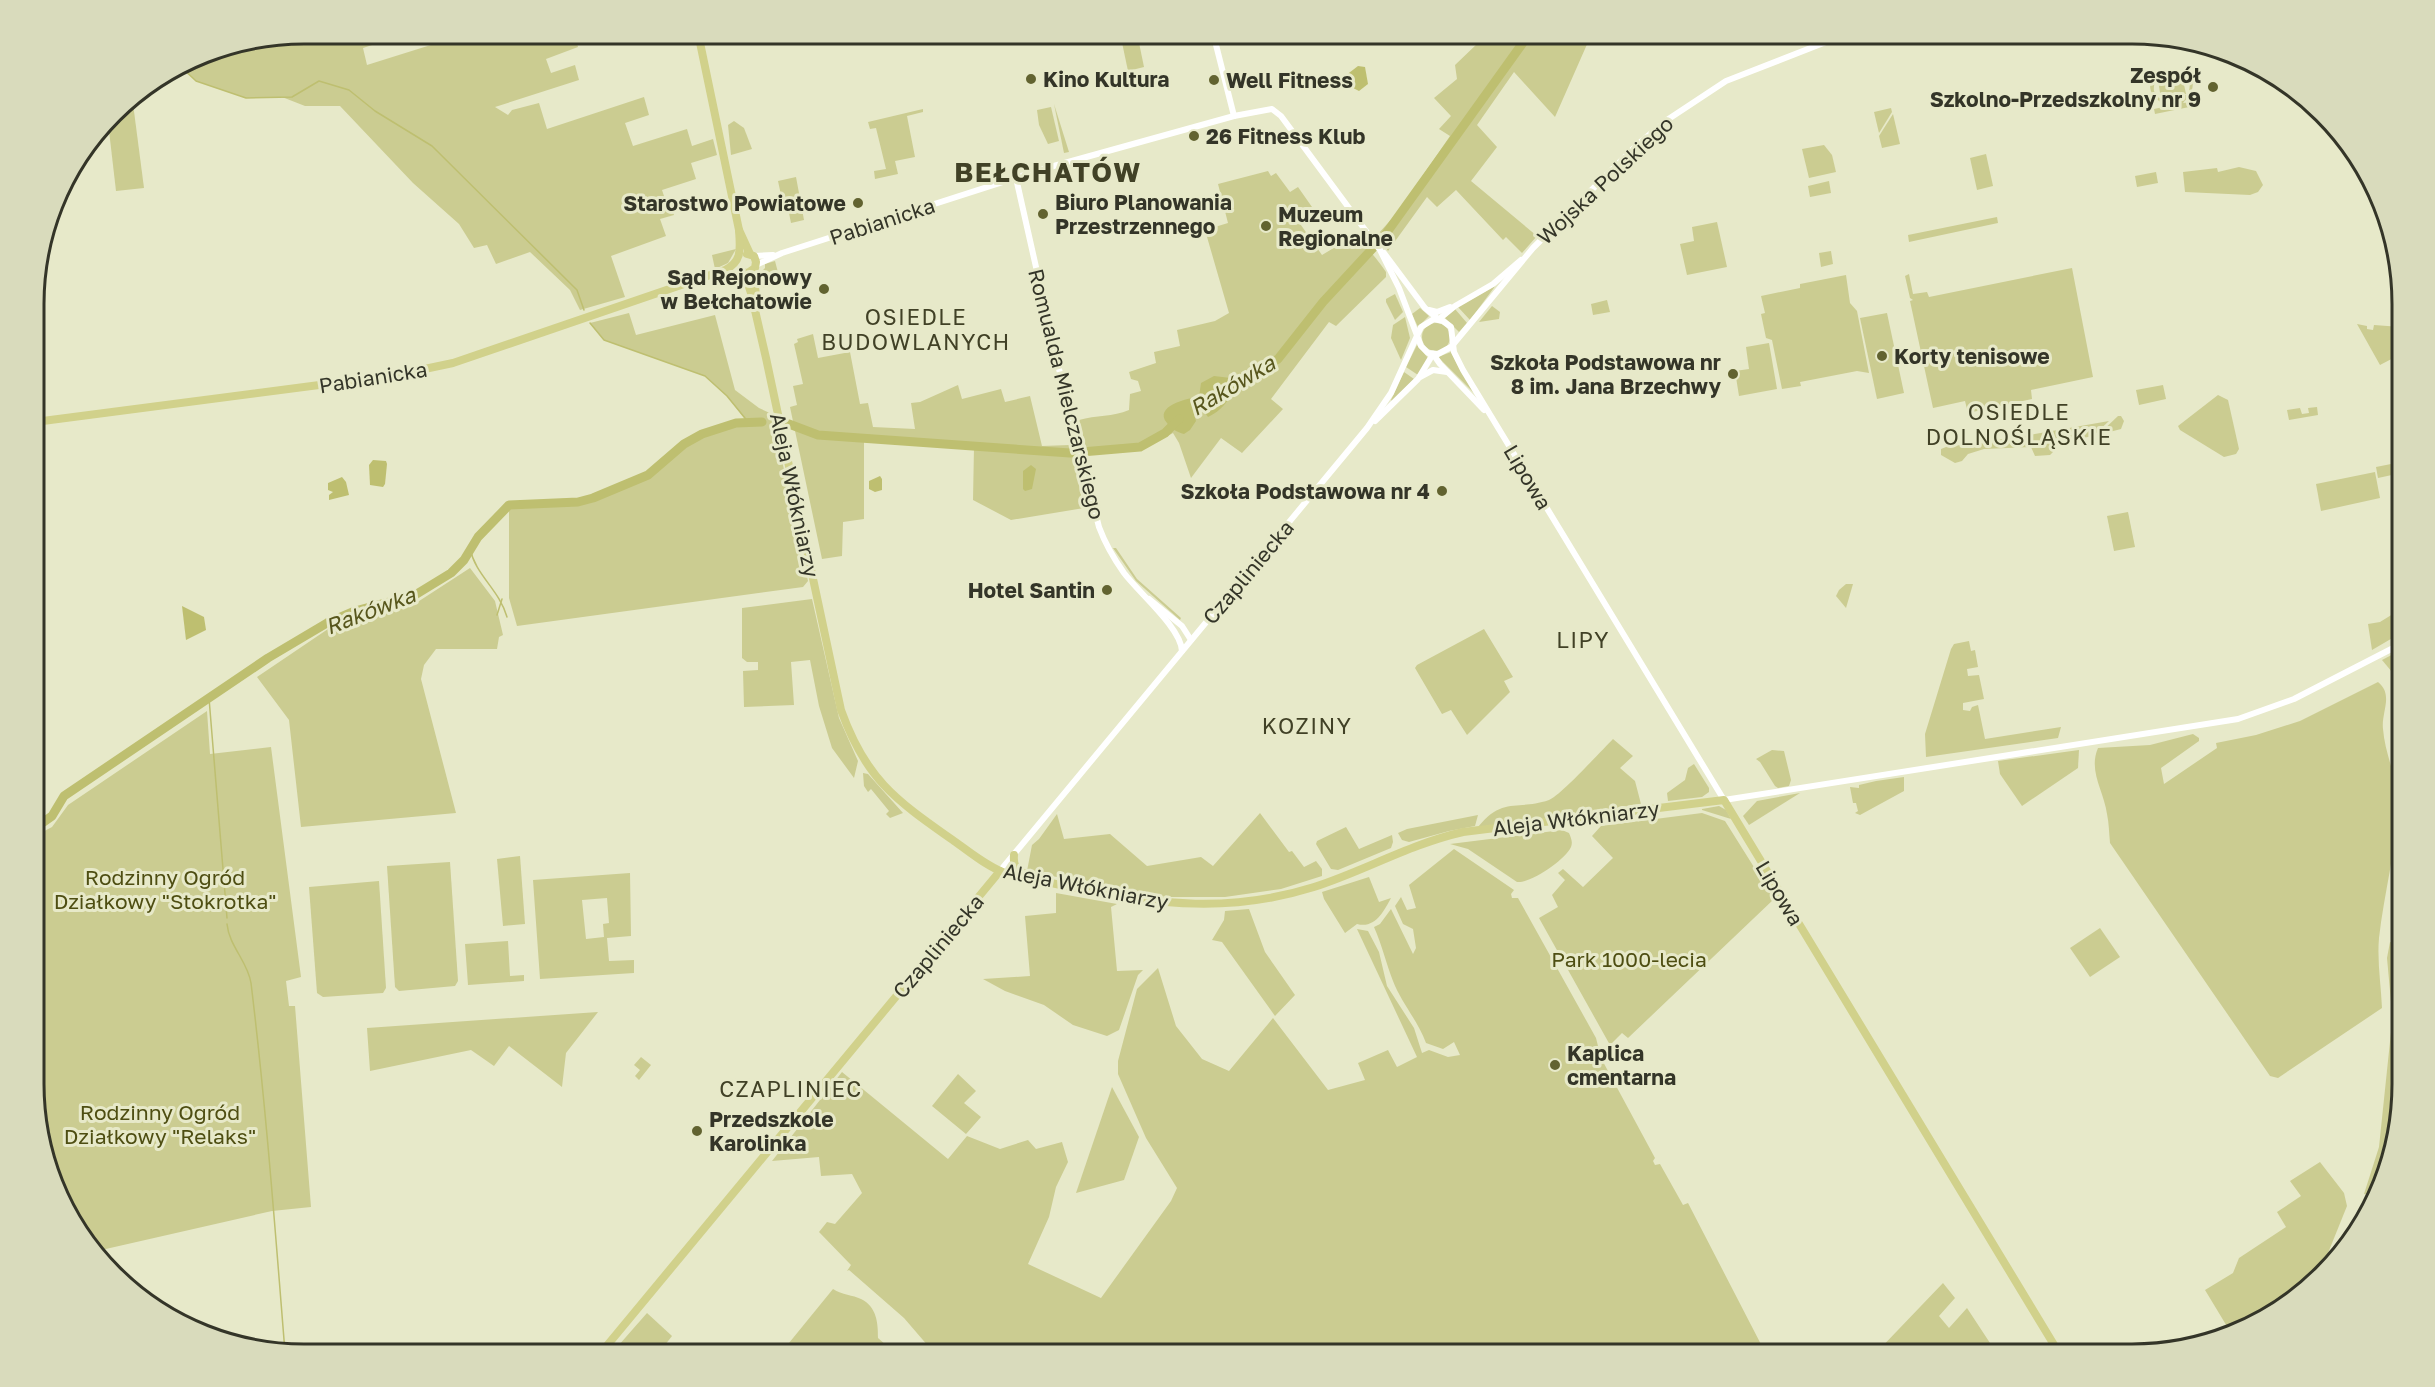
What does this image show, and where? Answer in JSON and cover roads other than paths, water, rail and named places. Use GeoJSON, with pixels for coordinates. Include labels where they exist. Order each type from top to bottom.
{"type":"FeatureCollection","features":[{"type":"Feature","properties":{"kind":"main road"},"geometry":{"type":"LineString","coordinates":[[701,44],[740,230],[739,259]]}},
{"type":"Feature","properties":{"kind":"main road","name":"Aleja Włókniarzy"},"geometry":{"type":"LineString","coordinates":[[740,230],[752,255],[755,268],[764,349]]}},
{"type":"Feature","properties":{"kind":"main road","name":"Pabianicka"},"geometry":{"type":"LineString","coordinates":[[44,421],[427,369],[700,280],[725,270],[739,259],[752,255]]}},
{"type":"Feature","properties":{"kind":"main road","name":"Aleja Włókniarzy"},"geometry":{"type":"LineString","coordinates":[[739,259],[764,349],[837,693],[855,744],[872,772],[903,806],[1000,871],[1163,903],[1195,905],[1245,902],[1311,888],[1454,834],[1724,800]]}},
{"type":"Feature","properties":{"kind":"main road","name":"Pabianicka"},"geometry":{"type":"LineString","coordinates":[[700,280],[755,268]]}},
{"type":"Feature","properties":{"kind":"main road","name":"Lipowa"},"geometry":{"type":"LineString","coordinates":[[1724,800],[2054,1344]]}},
{"type":"Feature","properties":{"kind":"main road"},"geometry":{"type":"LineString","coordinates":[[1014,855],[1014,865],[1018,871],[1041,880]]}},
{"type":"Feature","properties":{"kind":"main road","name":"Czapliniecka"},"geometry":{"type":"LineString","coordinates":[[608,1344],[1000,871]]}},
{"type":"Feature","properties":{"kind":"street"},"geometry":{"type":"LineString","coordinates":[[1216,44],[1234,116]]}},
{"type":"Feature","properties":{"kind":"street","name":"Wojska Polskiego"},"geometry":{"type":"LineString","coordinates":[[1439,319],[1455,306],[1493,284],[1527,255],[1638,144],[1683,108],[1730,80],[1821,44]]}},
{"type":"Feature","properties":{"kind":"street","name":"Pabianicka"},"geometry":{"type":"LineString","coordinates":[[755,268],[782,254],[1016,178],[1234,116],[1272,109],[1281,116],[1380,250]]}},
{"type":"Feature","properties":{"kind":"street","name":"Romualda Mielczarskiego"},"geometry":{"type":"LineString","coordinates":[[1016,178],[1095,516],[1104,538],[1123,571],[1176,633],[1182,652]]}},
{"type":"Feature","properties":{"kind":"street"},"geometry":{"type":"LineString","coordinates":[[1380,250],[1395,266],[1425,308],[1451,327],[1453,342],[1447,350],[1433,354],[1421,346],[1399,288],[1380,250]]}},
{"type":"Feature","properties":{"kind":"street","name":"Pabianicka"},"geometry":{"type":"LineString","coordinates":[[752,255],[782,254]]}},
{"type":"Feature","properties":{"kind":"street","name":"Wojska Polskiego"},"geometry":{"type":"LineString","coordinates":[[1453,342],[1527,255]]}},
{"type":"Feature","properties":{"kind":"street"},"geometry":{"type":"LineString","coordinates":[[1425,308],[1437,312],[1455,306]]}},
{"type":"Feature","properties":{"kind":"street"},"geometry":{"type":"LineString","coordinates":[[1419,337],[1425,323],[1439,319]]}},
{"type":"Feature","properties":{"kind":"street","name":"Czapliniecka"},"geometry":{"type":"LineString","coordinates":[[1368,428],[1391,393],[1419,337]]}},
{"type":"Feature","properties":{"kind":"street","name":"Lipowa"},"geometry":{"type":"LineString","coordinates":[[1453,342],[1456,358],[1724,800]]}},
{"type":"Feature","properties":{"kind":"street","name":"Czapliniecka"},"geometry":{"type":"LineString","coordinates":[[1000,871],[1368,428],[1419,377],[1433,354]]}},
{"type":"Feature","properties":{"kind":"street","name":"Lipowa"},"geometry":{"type":"LineString","coordinates":[[1433,354],[1501,432]]}},
{"type":"Feature","properties":{"kind":"street"},"geometry":{"type":"LineString","coordinates":[[1419,377],[1433,370],[1448,372]]}},
{"type":"Feature","properties":{"kind":"street","name":"Romualda Mielczarskiego"},"geometry":{"type":"LineString","coordinates":[[1146,597],[1182,626],[1191,640]]}},
{"type":"Feature","properties":{"kind":"street"},"geometry":{"type":"LineString","coordinates":[[1182,626],[1193,629],[1202,627]]}},
{"type":"Feature","properties":{"kind":"street","name":"Romualda Mielczarskiego"},"geometry":{"type":"LineString","coordinates":[[1176,633],[1191,640]]}},
{"type":"Feature","properties":{"kind":"street"},"geometry":{"type":"LineString","coordinates":[[1724,800],[2230,721],[2257,714],[2294,699],[2392,649]]}},
{"type":"Feature","properties":{"kind":"water"},"geometry":{"type":"Polygon","coordinates":[[[1358,66],[1365,67],[1368,84],[1359,91],[1349,86],[1345,76],[1358,66]]]}},
{"type":"Feature","properties":{"kind":"water"},"geometry":{"type":"Polygon","coordinates":[[[1214,376],[1239,379],[1242,383],[1223,406],[1208,417],[1201,407],[1197,406],[1193,411],[1196,421],[1184,434],[1172,429],[1164,417],[1168,408],[1187,399],[1199,397],[1201,383],[1214,376]]]}},
{"type":"Feature","properties":{"kind":"water"},"geometry":{"type":"Polygon","coordinates":[[[373,460],[386,461],[383,487],[370,485],[369,465],[373,460]]]}},
{"type":"Feature","properties":{"kind":"water"},"geometry":{"type":"Polygon","coordinates":[[[1031,465],[1036,469],[1032,489],[1025,491],[1023,471],[1031,465]]]}},
{"type":"Feature","properties":{"kind":"water"},"geometry":{"type":"Polygon","coordinates":[[[880,476],[882,490],[875,492],[869,489],[869,481],[880,476]]]}},
{"type":"Feature","properties":{"kind":"water"},"geometry":{"type":"Polygon","coordinates":[[[342,477],[346,482],[349,495],[329,500],[329,495],[333,492],[328,490],[328,483],[342,477]]]}},
{"type":"Feature","properties":{"kind":"water"},"geometry":{"type":"Polygon","coordinates":[[[182,606],[204,617],[206,630],[186,640],[182,606]]]}},
{"type":"Feature","properties":{"kind":"waterway","name":"Rakówka"},"geometry":{"type":"LineString","coordinates":[[1233,385],[1278,359],[1323,302],[1385,235],[1522,44]]}},
{"type":"Feature","properties":{"kind":"waterway"},"geometry":{"type":"LineString","coordinates":[[186,72],[196,81],[246,98],[292,97],[319,81],[349,90],[375,111],[432,146],[577,290],[584,310]]}},
{"type":"Feature","properties":{"kind":"waterway","name":"Rakówka"},"geometry":{"type":"LineString","coordinates":[[590,323],[604,340],[705,376],[727,396],[749,423]]}},
{"type":"Feature","properties":{"kind":"waterway","name":"Rakówka"},"geometry":{"type":"LineString","coordinates":[[789,424],[818,435],[1070,453],[1140,447],[1165,433],[1179,419]]}},
{"type":"Feature","properties":{"kind":"waterway","name":"Rakówka"},"geometry":{"type":"LineString","coordinates":[[44,822],[52,816],[64,796],[268,658],[327,623],[355,611],[415,595],[451,573],[464,560],[478,537],[509,505],[578,502],[593,498],[648,475],[684,444],[702,434],[736,423],[762,422]]}},
{"type":"Feature","properties":{"kind":"waterway"},"geometry":{"type":"LineString","coordinates":[[470,548],[477,566],[499,598],[507,617]]}},
{"type":"Feature","properties":{"kind":"waterway"},"geometry":{"type":"LineString","coordinates":[[497,615],[502,599]]}},
{"type":"Feature","properties":{"kind":"waterway"},"geometry":{"type":"LineString","coordinates":[[209,698],[227,918]]}},
{"type":"Feature","properties":{"kind":"waterway"},"geometry":{"type":"LineString","coordinates":[[227,924],[231,940],[251,983],[266,1121],[284,1343]]}},
{"type":"Feature","properties":{"kind":"place","name":"Kino Kultura"},"geometry":{"type":"Point","coordinates":[1031,79]}},
{"type":"Feature","properties":{"kind":"place","name":"Well Fitness"},"geometry":{"type":"Point","coordinates":[1214,80]}},
{"type":"Feature","properties":{"kind":"place","name":"Zespół Szkolno-Przedszkolny nr 9"},"geometry":{"type":"Point","coordinates":[2213,87]}},
{"type":"Feature","properties":{"kind":"place","name":"26 Fitness Klub"},"geometry":{"type":"Point","coordinates":[1194,136]}},
{"type":"Feature","properties":{"kind":"place","name":"Starostwo Powiatowe"},"geometry":{"type":"Point","coordinates":[858,203]}},
{"type":"Feature","properties":{"kind":"place","name":"Biuro Planowania Przestrzennego"},"geometry":{"type":"Point","coordinates":[1043,214]}},
{"type":"Feature","properties":{"kind":"place","name":"Muzeum Regionalne"},"geometry":{"type":"Point","coordinates":[1266,226]}},
{"type":"Feature","properties":{"kind":"place","name":"Sąd Rejonowy w Bełchatowie"},"geometry":{"type":"Point","coordinates":[824,289]}},
{"type":"Feature","properties":{"kind":"place","name":"Korty tenisowe"},"geometry":{"type":"Point","coordinates":[1882,356]}},
{"type":"Feature","properties":{"kind":"place","name":"Szkoła Podstawowa nr 8 im. Jana Brzechwy"},"geometry":{"type":"Point","coordinates":[1733,374]}},
{"type":"Feature","properties":{"kind":"place","name":"Szkoła Podstawowa nr 4"},"geometry":{"type":"Point","coordinates":[1442,491]}},
{"type":"Feature","properties":{"kind":"place","name":"Hotel Santin"},"geometry":{"type":"Point","coordinates":[1107,590]}},
{"type":"Feature","properties":{"kind":"place","name":"Kaplica cmentarna"},"geometry":{"type":"Point","coordinates":[1555,1065]}},
{"type":"Feature","properties":{"kind":"place","name":"Przedszkole Karolinka"},"geometry":{"type":"Point","coordinates":[697,1131]}},
{"type":"Feature","properties":{"kind":"district","name":"BEŁCHATÓW"},"geometry":{"type":"Point","coordinates":[1048,172]}},
{"type":"Feature","properties":{"kind":"district","name":"OSIEDLE BUDOWLANYCH"},"geometry":{"type":"Point","coordinates":[916,328]}},
{"type":"Feature","properties":{"kind":"district","name":"OSIEDLE DOLNOŚLĄSKIE"},"geometry":{"type":"Point","coordinates":[2019,424]}},
{"type":"Feature","properties":{"kind":"district","name":"LIPY"},"geometry":{"type":"Point","coordinates":[1583,639]}},
{"type":"Feature","properties":{"kind":"district","name":"KOZINY"},"geometry":{"type":"Point","coordinates":[1307,725]}},
{"type":"Feature","properties":{"kind":"district","name":"CZAPLINIEC"},"geometry":{"type":"Point","coordinates":[791,1088]}},
{"type":"Feature","properties":{"kind":"park label","name":"Rodzinny Ogród Działkowy \"Stokrotka\""},"geometry":{"type":"Point","coordinates":[165,889]}},
{"type":"Feature","properties":{"kind":"park label","name":"Park 1000-lecia"},"geometry":{"type":"Point","coordinates":[1629,959]}},
{"type":"Feature","properties":{"kind":"park label","name":"Rodzinny Ogród Działkowy \"Relaks\""},"geometry":{"type":"Point","coordinates":[160,1124]}}]}
